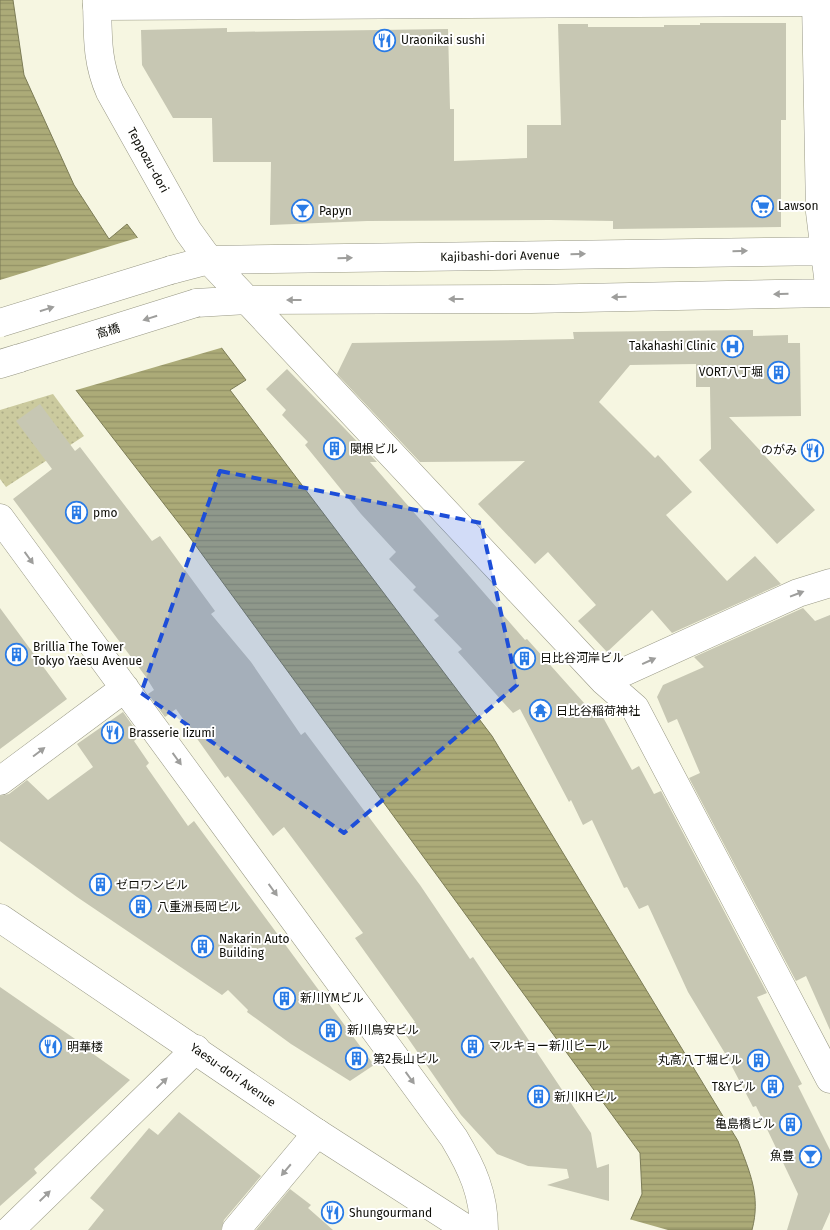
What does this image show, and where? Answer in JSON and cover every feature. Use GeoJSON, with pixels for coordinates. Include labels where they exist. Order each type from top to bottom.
{"type":"FeatureCollection","features":[{"type":"Feature","properties":{"kind":"street"},"geometry":{"type":"LineString","coordinates":[[97,3],[821,2],[820,212],[827,251],[830,294],[521,299],[247,300]]}},
{"type":"Feature","properties":{"kind":"street","name":"Teppozu-dori"},"geometry":{"type":"LineString","coordinates":[[97,3],[98,51],[101,72],[188,231],[209,260],[604,681],[636,708],[830,1079]]}},
{"type":"Feature","properties":{"kind":"street","name":"Kajibashi-dori Avenue"},"geometry":{"type":"LineString","coordinates":[[0,323],[170,270],[209,260],[827,251]]}},
{"type":"Feature","properties":{"kind":"street","name":"高橋"},"geometry":{"type":"LineString","coordinates":[[10,361],[196,303],[247,300]]}},
{"type":"Feature","properties":{"kind":"street"},"geometry":{"type":"LineString","coordinates":[[0,518],[454,1138],[478,1181],[484,1208],[484,1230]]}},
{"type":"Feature","properties":{"kind":"street"},"geometry":{"type":"LineString","coordinates":[[604,681],[798,593],[830,583]]}},
{"type":"Feature","properties":{"kind":"street"},"geometry":{"type":"LineString","coordinates":[[0,781],[125,688]]}},
{"type":"Feature","properties":{"kind":"street","name":"Yaesu-dori Avenue"},"geometry":{"type":"LineString","coordinates":[[0,918],[196,1049],[317,1133],[468,1230]]}},
{"type":"Feature","properties":{"kind":"street"},"geometry":{"type":"LineString","coordinates":[[10,1230],[196,1049]]}},
{"type":"Feature","properties":{"kind":"street"},"geometry":{"type":"LineString","coordinates":[[236,1230],[317,1133]]}},
{"type":"Feature","properties":{"kind":"highlighted area"},"geometry":{"type":"Polygon","coordinates":[[[220,471],[481,523],[517,685],[344,833],[141,693],[220,471]]]}},
{"type":"Feature","properties":{"kind":"green space"},"geometry":{"type":"Polygon","coordinates":[[[53,394],[84,436],[6,487],[0,479],[0,410],[53,394]]]}},
{"type":"Feature","properties":{"kind":"shaded area"},"geometry":{"type":"Polygon","coordinates":[[[0,0],[13,0],[24,75],[74,185],[109,239],[127,224],[246,380],[230,390],[492,736],[738,1141],[750,1174],[755,1195],[752,1230],[626,1230],[642,1194],[640,1153],[188,535],[0,292],[0,0]]]}},
{"type":"Feature","properties":{"kind":"pier"},"geometry":{"type":"Polygon","coordinates":[[[140,237],[224,347],[73,391],[0,296],[0,280],[140,237]]]}},
{"type":"Feature","properties":{"kind":"pier"},"geometry":{"type":"Polygon","coordinates":[[[629,1219],[668,1230],[623,1230],[629,1219]]]}},
{"type":"Feature","properties":{"kind":"building"},"geometry":{"type":"Polygon","coordinates":[[[700,23],[786,23],[786,120],[781,120],[781,227],[613,229],[613,221],[550,220],[367,221],[270,225],[271,162],[213,162],[212,118],[173,118],[142,65],[141,30],[227,28],[227,32],[448,29],[450,109],[454,109],[454,161],[527,158],[527,125],[561,125],[558,24],[588,24],[588,27],[664,27],[664,25],[700,25],[700,23]]]}},
{"type":"Feature","properties":{"kind":"building"},"geometry":{"type":"Polygon","coordinates":[[[753,330],[753,336],[788,335],[788,343],[800,343],[801,416],[729,417],[815,510],[777,544],[699,460],[711,449],[710,387],[696,387],[696,364],[630,365],[599,402],[655,458],[658,455],[692,492],[666,515],[727,581],[755,556],[781,584],[672,633],[652,610],[607,652],[578,621],[596,605],[548,552],[535,564],[478,504],[525,461],[420,462],[337,374],[352,343],[574,339],[573,332],[753,330]]]}},
{"type":"Feature","properties":{"kind":"building"},"geometry":{"type":"Polygon","coordinates":[[[287,369],[377,462],[370,462],[525,640],[527,639],[593,713],[599,710],[632,770],[639,766],[654,794],[661,791],[767,993],[757,997],[802,1084],[798,1086],[830,1150],[830,1212],[822,1230],[787,1230],[798,1194],[756,1106],[753,1107],[726,1055],[688,992],[648,905],[639,909],[627,887],[624,888],[592,820],[583,825],[520,709],[513,713],[458,652],[462,649],[434,620],[439,616],[413,590],[416,587],[389,559],[396,552],[361,514],[305,445],[308,442],[282,415],[286,410],[266,389],[287,369]]]}},
{"type":"Feature","properties":{"kind":"building"},"geometry":{"type":"Polygon","coordinates":[[[40,404],[75,451],[80,447],[152,541],[160,536],[215,611],[211,614],[251,662],[301,735],[305,732],[420,885],[470,959],[473,957],[591,1133],[597,1168],[609,1164],[609,1201],[547,1185],[569,1178],[567,1169],[528,1166],[497,1154],[461,1115],[403,1031],[415,1022],[355,938],[363,933],[284,827],[273,836],[228,776],[225,778],[176,709],[165,717],[148,694],[154,690],[146,677],[13,499],[52,469],[16,421],[40,404]]]}},
{"type":"Feature","properties":{"kind":"building","name":"Brillia The Tower Tokyo Yaesu Avenue"},"geometry":{"type":"Polygon","coordinates":[[[0,608],[67,699],[0,749],[0,608]]]}},
{"type":"Feature","properties":{"kind":"building"},"geometry":{"type":"Polygon","coordinates":[[[803,608],[815,621],[830,615],[830,1030],[806,976],[796,981],[689,778],[700,773],[677,719],[668,723],[657,697],[663,685],[704,667],[694,657],[803,608]]]}},
{"type":"Feature","properties":{"kind":"building"},"geometry":{"type":"Polygon","coordinates":[[[123,712],[140,736],[134,741],[149,763],[146,766],[188,826],[194,821],[374,1065],[350,1081],[291,1044],[247,1012],[248,1010],[228,990],[222,995],[77,897],[0,841],[0,796],[9,794],[27,780],[48,800],[93,767],[77,744],[123,712]]]}},
{"type":"Feature","properties":{"kind":"building"},"geometry":{"type":"Polygon","coordinates":[[[0,987],[91,1050],[89,1051],[130,1080],[34,1169],[37,1173],[0,1206],[0,987]]]}},
{"type":"Feature","properties":{"kind":"building"},"geometry":{"type":"Polygon","coordinates":[[[179,1112],[261,1176],[224,1220],[221,1230],[88,1230],[104,1210],[90,1198],[149,1128],[158,1135],[179,1112]]]}},
{"type":"Feature","properties":{"kind":"building"},"geometry":{"type":"Polygon","coordinates":[[[290,1189],[311,1205],[308,1208],[333,1230],[256,1230],[290,1189]]]}},
{"type":"Feature","properties":{"kind":"place","name":"Uraonikai sushi"},"geometry":{"type":"Point","coordinates":[385,40]}},
{"type":"Feature","properties":{"kind":"place","name":"Lawson"},"geometry":{"type":"Point","coordinates":[762,206]}},
{"type":"Feature","properties":{"kind":"place","name":"Papyn"},"geometry":{"type":"Point","coordinates":[303,211]}},
{"type":"Feature","properties":{"kind":"place","name":"Takahashi Clinic"},"geometry":{"type":"Point","coordinates":[732,346]}},
{"type":"Feature","properties":{"kind":"place","name":"VORT八丁堀"},"geometry":{"type":"Point","coordinates":[779,372]}},
{"type":"Feature","properties":{"kind":"place","name":"関根ビル"},"geometry":{"type":"Point","coordinates":[334,449]}},
{"type":"Feature","properties":{"kind":"place","name":"のがみ"},"geometry":{"type":"Point","coordinates":[813,450]}},
{"type":"Feature","properties":{"kind":"place","name":"pmo"},"geometry":{"type":"Point","coordinates":[77,513]}},
{"type":"Feature","properties":{"kind":"place","name":"Brillia The Tower Tokyo Yaesu Avenue"},"geometry":{"type":"Point","coordinates":[17,654]}},
{"type":"Feature","properties":{"kind":"place","name":"日比谷河岸ビル"},"geometry":{"type":"Point","coordinates":[524,658]}},
{"type":"Feature","properties":{"kind":"place","name":"日比谷稲荷神社"},"geometry":{"type":"Point","coordinates":[540,711]}},
{"type":"Feature","properties":{"kind":"place","name":"Brasserie Iizumi"},"geometry":{"type":"Point","coordinates":[113,733]}},
{"type":"Feature","properties":{"kind":"place","name":"ゼロワンビル"},"geometry":{"type":"Point","coordinates":[100,885]}},
{"type":"Feature","properties":{"kind":"place","name":"八重洲長岡ビル"},"geometry":{"type":"Point","coordinates":[141,907]}},
{"type":"Feature","properties":{"kind":"place","name":"Nakarin Auto Building"},"geometry":{"type":"Point","coordinates":[203,946]}},
{"type":"Feature","properties":{"kind":"place","name":"新川YMビル"},"geometry":{"type":"Point","coordinates":[284,998]}},
{"type":"Feature","properties":{"kind":"place","name":"新川鳥安ビル"},"geometry":{"type":"Point","coordinates":[331,1030]}},
{"type":"Feature","properties":{"kind":"place","name":"マルキョー新川ビール"},"geometry":{"type":"Point","coordinates":[473,1046]}},
{"type":"Feature","properties":{"kind":"place","name":"明華楼"},"geometry":{"type":"Point","coordinates":[51,1047]}},
{"type":"Feature","properties":{"kind":"place","name":"第2長山ビル"},"geometry":{"type":"Point","coordinates":[357,1059]}},
{"type":"Feature","properties":{"kind":"place","name":"丸高八丁堀ビル"},"geometry":{"type":"Point","coordinates":[758,1060]}},
{"type":"Feature","properties":{"kind":"place","name":"T&Yビル"},"geometry":{"type":"Point","coordinates":[772,1087]}},
{"type":"Feature","properties":{"kind":"place","name":"新川KHビル"},"geometry":{"type":"Point","coordinates":[538,1097]}},
{"type":"Feature","properties":{"kind":"place","name":"亀島橋ビル"},"geometry":{"type":"Point","coordinates":[791,1124]}},
{"type":"Feature","properties":{"kind":"place","name":"魚豊"},"geometry":{"type":"Point","coordinates":[810,1156]}},
{"type":"Feature","properties":{"kind":"place","name":"Shungourmand"},"geometry":{"type":"Point","coordinates":[333,1213]}}]}
